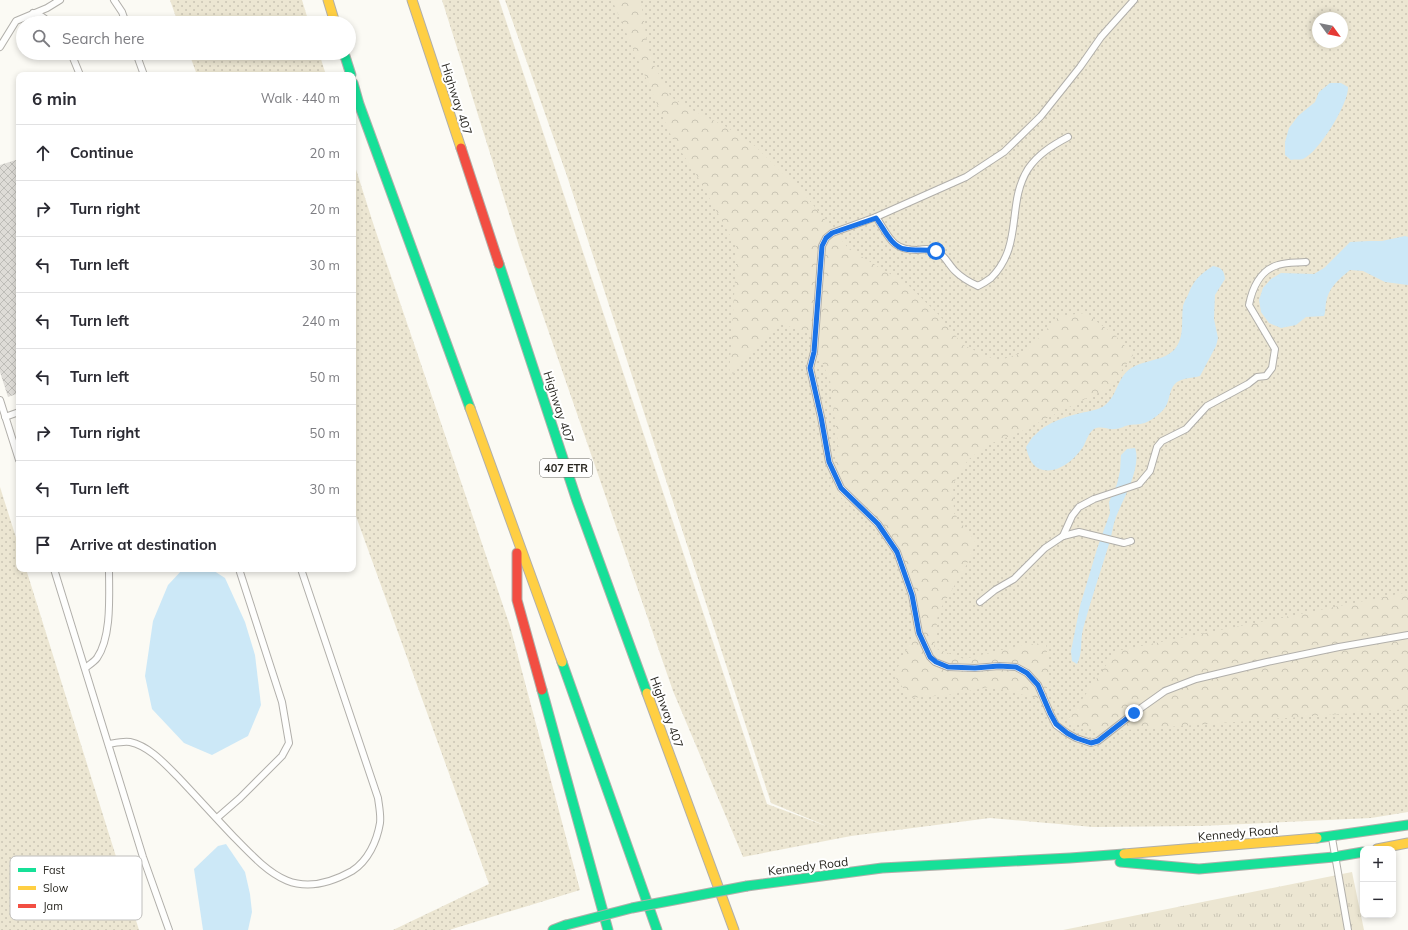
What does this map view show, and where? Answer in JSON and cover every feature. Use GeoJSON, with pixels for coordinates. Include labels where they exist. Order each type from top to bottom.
{"type":"FeatureCollection","features":[{"type":"Feature","properties":{"kind":"main road"},"geometry":{"type":"LineString","coordinates":[[328,0],[333,16]]}},
{"type":"Feature","properties":{"kind":"main road","name":"Highway 407"},"geometry":{"type":"LineString","coordinates":[[412,0],[577,501],[734,930]]}},
{"type":"Feature","properties":{"kind":"main road"},"geometry":{"type":"LineString","coordinates":[[346,60],[350,72]]}},
{"type":"Feature","properties":{"kind":"main road"},"geometry":{"type":"LineString","coordinates":[[356,94],[657,930]]}},
{"type":"Feature","properties":{"kind":"main road"},"geometry":{"type":"LineString","coordinates":[[517,538],[517,600],[608,930]]}},
{"type":"Feature","properties":{"kind":"main road","name":"Kennedy Road"},"geometry":{"type":"LineString","coordinates":[[553,930],[566,925],[632,908],[747,886],[882,868],[1070,858],[1332,837],[1408,825]]}},
{"type":"Feature","properties":{"kind":"main road"},"geometry":{"type":"LineString","coordinates":[[1393,846],[1408,843]]}},
{"type":"Feature","properties":{"kind":"main road","name":"Kennedy Road"},"geometry":{"type":"LineString","coordinates":[[1070,858],[1199,869],[1334,857],[1360,853]]}},
{"type":"Feature","properties":{"kind":"lane"},"geometry":{"type":"LineString","coordinates":[[27,16],[60,0]]}},
{"type":"Feature","properties":{"kind":"lane"},"geometry":{"type":"LineString","coordinates":[[114,0],[123,16]]}},
{"type":"Feature","properties":{"kind":"lane"},"geometry":{"type":"LineString","coordinates":[[1134,0],[1101,37],[1041,116],[1004,152],[966,177],[876,218],[832,233],[826,238],[822,246],[814,352],[810,368],[829,462],[841,488],[878,524],[897,552],[912,595],[919,633],[930,657],[936,662],[948,667],[1016,667],[1027,673],[1038,685],[1056,724],[1076,738],[1091,743],[1098,741],[1165,691],[1196,678],[1310,653],[1408,635]]}},
{"type":"Feature","properties":{"kind":"lane"},"geometry":{"type":"LineString","coordinates":[[32,13],[41,16]]}},
{"type":"Feature","properties":{"kind":"lane"},"geometry":{"type":"LineString","coordinates":[[0,47],[16,22]]}},
{"type":"Feature","properties":{"kind":"lane"},"geometry":{"type":"LineString","coordinates":[[74,60],[79,72]]}},
{"type":"Feature","properties":{"kind":"lane"},"geometry":{"type":"LineString","coordinates":[[139,60],[143,72]]}},
{"type":"Feature","properties":{"kind":"lane"},"geometry":{"type":"LineString","coordinates":[[876,218],[892,242],[898,247],[905,249],[927,249],[936,251],[941,254],[955,271],[966,281],[978,286],[990,278],[1007,257],[1013,235],[1018,192],[1028,170],[1039,156],[1055,144],[1068,137]]}},
{"type":"Feature","properties":{"kind":"lane"},"geometry":{"type":"LineString","coordinates":[[1063,536],[1072,516],[1079,507],[1094,499],[1139,484],[1150,471],[1157,447],[1162,441],[1186,429],[1206,406],[1257,377],[1266,376],[1272,368],[1275,349],[1249,305],[1251,295],[1256,284],[1270,268],[1279,265],[1306,262]]}},
{"type":"Feature","properties":{"kind":"lane"},"geometry":{"type":"LineString","coordinates":[[0,400],[16,451]]}},
{"type":"Feature","properties":{"kind":"lane"},"geometry":{"type":"LineString","coordinates":[[5,417],[16,413]]}},
{"type":"Feature","properties":{"kind":"lane"},"geometry":{"type":"LineString","coordinates":[[980,602],[995,590],[1014,579],[1045,548],[1063,536],[1079,532],[1124,543],[1132,541]]}},
{"type":"Feature","properties":{"kind":"lane"},"geometry":{"type":"LineString","coordinates":[[55,572],[143,857],[169,930]]}},
{"type":"Feature","properties":{"kind":"lane"},"geometry":{"type":"LineString","coordinates":[[85,668],[96,659],[102,648],[107,629],[110,572]]}},
{"type":"Feature","properties":{"kind":"lane"},"geometry":{"type":"LineString","coordinates":[[217,818],[240,798],[282,756],[289,742],[282,702],[240,572]]}},
{"type":"Feature","properties":{"kind":"lane"},"geometry":{"type":"LineString","coordinates":[[109,744],[128,741],[155,755],[258,862],[276,876],[292,883],[307,884],[325,882],[358,867],[368,855],[376,841],[380,821],[378,798],[302,572]]}},
{"type":"Feature","properties":{"kind":"lane"},"geometry":{"type":"LineString","coordinates":[[1332,837],[1334,857],[1348,930]]}},
{"type":"Feature","properties":{"kind":"green space"},"geometry":{"type":"Polygon","coordinates":[[[170,0],[302,0],[307,16],[176,16],[170,0]]]}},
{"type":"Feature","properties":{"kind":"green space"},"geometry":{"type":"Polygon","coordinates":[[[442,0],[499,0],[767,804],[829,827],[771,803],[567,176],[505,0],[1408,0],[1408,812],[1371,818],[1201,826],[1093,827],[990,818],[851,836],[743,857],[673,691],[520,249],[442,0]]]}},
{"type":"Feature","properties":{"kind":"green space"},"geometry":{"type":"Polygon","coordinates":[[[612,0],[640,0],[647,43],[654,65],[671,97],[690,109],[725,126],[755,146],[805,195],[849,249],[907,284],[939,315],[963,345],[998,361],[1027,351],[1059,316],[1085,313],[1115,335],[1133,355],[1109,388],[1018,433],[987,445],[968,460],[953,484],[954,513],[976,543],[965,568],[938,613],[934,648],[964,659],[1022,645],[1046,643],[1049,674],[1045,700],[989,687],[948,695],[910,698],[894,675],[911,641],[915,612],[892,548],[863,517],[830,488],[838,444],[830,380],[809,334],[780,323],[729,377],[737,248],[696,174],[672,138],[612,0]]]}},
{"type":"Feature","properties":{"kind":"green space"},"geometry":{"type":"Polygon","coordinates":[[[192,60],[321,60],[325,72],[196,72],[192,60]]]}},
{"type":"Feature","properties":{"kind":"green space"},"geometry":{"type":"Polygon","coordinates":[[[356,169],[510,626],[580,890],[449,930],[393,930],[489,884],[356,516],[356,169]]]}},
{"type":"Feature","properties":{"kind":"green space"},"geometry":{"type":"Polygon","coordinates":[[[0,487],[16,538],[16,572],[27,572],[116,856],[10,856],[10,920],[136,920],[139,930],[0,930],[0,487]]]}},
{"type":"Feature","properties":{"kind":"green space"},"geometry":{"type":"Polygon","coordinates":[[[1408,592],[1408,709],[1100,732],[1067,721],[1116,651],[1408,592]]]}},
{"type":"Feature","properties":{"kind":"green space"},"geometry":{"type":"Polygon","coordinates":[[[1352,872],[1360,911],[1360,918],[1362,918],[1364,930],[1063,930],[1352,872]]]}},
{"type":"Feature","properties":{"kind":"water"},"geometry":{"type":"Polygon","coordinates":[[[1330,83],[1341,83],[1348,87],[1344,104],[1325,137],[1310,155],[1303,159],[1291,160],[1285,155],[1285,142],[1289,128],[1298,116],[1315,102],[1319,92],[1330,83]]]}},
{"type":"Feature","properties":{"kind":"water"},"geometry":{"type":"Polygon","coordinates":[[[1405,236],[1408,237],[1408,285],[1385,282],[1363,271],[1350,270],[1338,280],[1329,293],[1324,316],[1306,317],[1296,325],[1281,328],[1269,323],[1261,312],[1259,300],[1263,288],[1271,279],[1281,273],[1314,274],[1324,268],[1350,242],[1382,241],[1405,236]]]}},
{"type":"Feature","properties":{"kind":"water"},"geometry":{"type":"Polygon","coordinates":[[[1213,266],[1222,270],[1225,279],[1215,295],[1214,319],[1218,338],[1216,346],[1200,376],[1185,379],[1174,384],[1164,409],[1149,421],[1142,424],[1129,425],[1117,429],[1094,429],[1090,433],[1083,447],[1071,461],[1055,470],[1043,470],[1036,467],[1029,458],[1026,447],[1040,430],[1063,418],[1104,406],[1109,401],[1124,374],[1129,370],[1140,364],[1165,356],[1174,350],[1180,340],[1184,302],[1192,285],[1204,272],[1213,266]]]}},
{"type":"Feature","properties":{"kind":"water"},"geometry":{"type":"Polygon","coordinates":[[[1135,448],[1136,464],[1134,473],[1115,520],[1083,629],[1080,656],[1077,664],[1072,661],[1071,651],[1080,606],[1097,549],[1110,513],[1109,502],[1117,484],[1121,455],[1127,449],[1135,448]]]}},
{"type":"Feature","properties":{"kind":"water"},"geometry":{"type":"Polygon","coordinates":[[[180,572],[216,572],[225,578],[245,622],[255,655],[261,705],[248,736],[212,755],[184,743],[152,709],[145,676],[153,621],[168,585],[180,572]]]}},
{"type":"Feature","properties":{"kind":"water"},"geometry":{"type":"Polygon","coordinates":[[[226,844],[245,872],[252,912],[248,930],[203,930],[194,869],[218,846],[226,844]]]}},
{"type":"Feature","properties":{"kind":"building"},"geometry":{"type":"Polygon","coordinates":[[[16,160],[16,394],[8,397],[0,372],[0,165],[16,160]]]}},
{"type":"Feature","properties":{"kind":"traffic: fast"},"geometry":{"type":"LineString","coordinates":[[346,60],[350,72]]}},
{"type":"Feature","properties":{"kind":"traffic: fast"},"geometry":{"type":"LineString","coordinates":[[356,94],[470,408]]}},
{"type":"Feature","properties":{"kind":"traffic: fast"},"geometry":{"type":"LineString","coordinates":[[499,264],[577,501],[647,693]]}},
{"type":"Feature","properties":{"kind":"traffic: fast"},"geometry":{"type":"LineString","coordinates":[[562,662],[657,930]]}},
{"type":"Feature","properties":{"kind":"traffic: fast"},"geometry":{"type":"LineString","coordinates":[[542,690],[608,930]]}},
{"type":"Feature","properties":{"kind":"traffic: fast"},"geometry":{"type":"LineString","coordinates":[[1317,838],[1408,825]]}},
{"type":"Feature","properties":{"kind":"traffic: fast"},"geometry":{"type":"LineString","coordinates":[[1120,862],[1199,869],[1334,857],[1360,853]]}},
{"type":"Feature","properties":{"kind":"traffic: fast"},"geometry":{"type":"LineString","coordinates":[[747,886],[882,868],[1124,854]]}},
{"type":"Feature","properties":{"kind":"traffic: fast"},"geometry":{"type":"LineString","coordinates":[[566,925],[632,908],[747,886]]}},
{"type":"Feature","properties":{"kind":"traffic: fast"},"geometry":{"type":"LineString","coordinates":[[553,930],[566,925]]}},
{"type":"Feature","properties":{"kind":"traffic: slow"},"geometry":{"type":"LineString","coordinates":[[328,0],[333,16]]}},
{"type":"Feature","properties":{"kind":"traffic: slow"},"geometry":{"type":"LineString","coordinates":[[412,0],[461,148]]}},
{"type":"Feature","properties":{"kind":"traffic: slow"},"geometry":{"type":"LineString","coordinates":[[470,408],[562,662]]}},
{"type":"Feature","properties":{"kind":"traffic: slow"},"geometry":{"type":"LineString","coordinates":[[647,693],[734,930]]}},
{"type":"Feature","properties":{"kind":"traffic: slow"},"geometry":{"type":"LineString","coordinates":[[1124,854],[1317,838]]}},
{"type":"Feature","properties":{"kind":"traffic: slow"},"geometry":{"type":"LineString","coordinates":[[1392,846],[1408,843]]}},
{"type":"Feature","properties":{"kind":"traffic: jam"},"geometry":{"type":"LineString","coordinates":[[461,148],[499,264]]}},
{"type":"Feature","properties":{"kind":"traffic: jam"},"geometry":{"type":"LineString","coordinates":[[517,553],[517,600],[542,690]]}},
{"type":"Feature","properties":{"kind":"route"},"geometry":{"type":"LineString","coordinates":[[936,251],[927,249],[905,249],[898,247],[892,242],[876,218],[832,233],[826,238],[822,246],[818,312],[814,352],[810,368],[829,462],[841,488],[878,524],[897,552],[912,595],[919,633],[930,657],[936,662],[948,667],[1016,667],[1027,673],[1038,685],[1056,724],[1076,738],[1091,743],[1098,741],[1134,713]]}}]}
